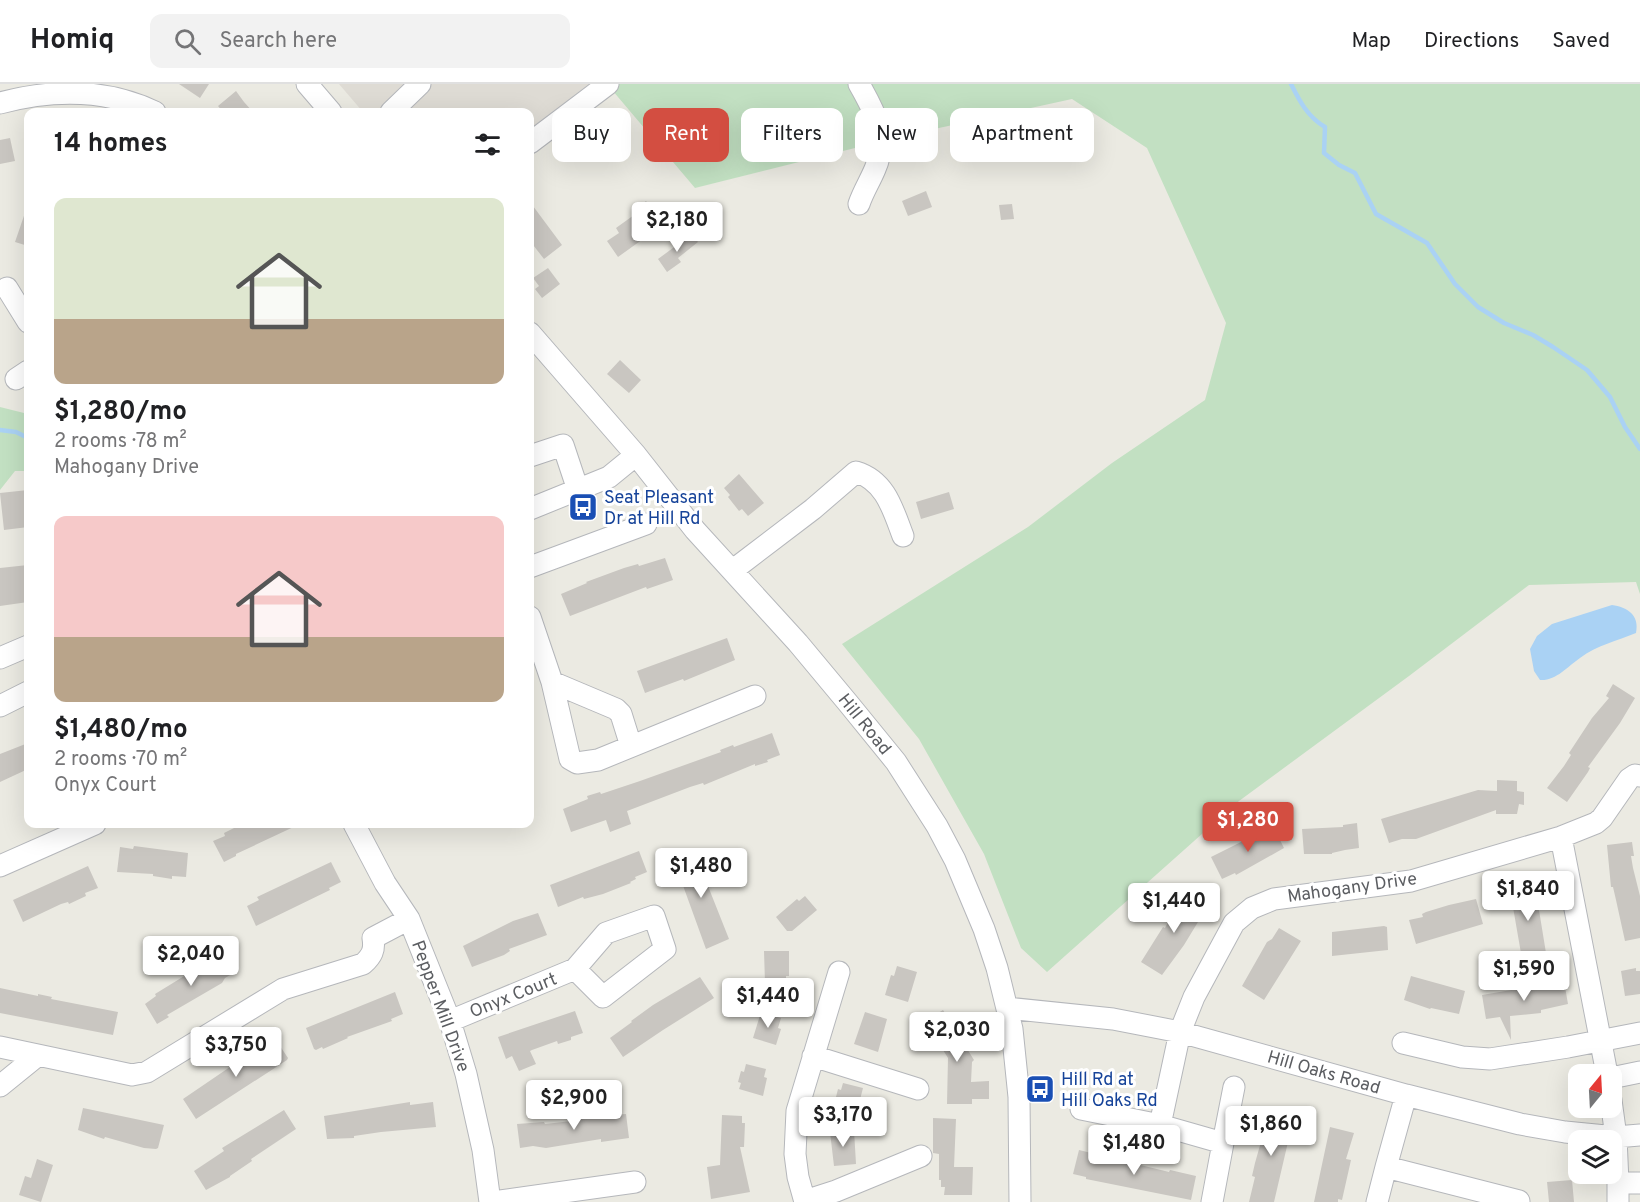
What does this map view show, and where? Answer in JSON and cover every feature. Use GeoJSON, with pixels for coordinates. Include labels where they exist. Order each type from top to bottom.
{"type":"FeatureCollection","features":[{"type":"Feature","properties":{"kind":"street"},"geometry":{"type":"LineString","coordinates":[[307,84],[328,108]]}},
{"type":"Feature","properties":{"kind":"street"},"geometry":{"type":"LineString","coordinates":[[395,108],[420,84]]}},
{"type":"Feature","properties":{"kind":"street"},"geometry":{"type":"LineString","coordinates":[[534,140],[608,84]]}},
{"type":"Feature","properties":{"kind":"street"},"geometry":{"type":"LineString","coordinates":[[859,84],[876,115],[882,136],[876,167],[859,204]]}},
{"type":"Feature","properties":{"kind":"street"},"geometry":{"type":"LineString","coordinates":[[8,96],[90,93],[144,108]]}},
{"type":"Feature","properties":{"kind":"street"},"geometry":{"type":"LineString","coordinates":[[7,288],[24,316]]}},
{"type":"Feature","properties":{"kind":"street","name":"Hill Road"},"geometry":{"type":"LineString","coordinates":[[534,338],[636,454],[695,530],[813,660],[897,762],[937,825],[970,893],[997,969],[1012,1029],[1019,1097],[1020,1202]]}},
{"type":"Feature","properties":{"kind":"street"},"geometry":{"type":"LineString","coordinates":[[534,455],[563,445],[578,490]]}},
{"type":"Feature","properties":{"kind":"street"},"geometry":{"type":"LineString","coordinates":[[534,507],[609,477],[636,454]]}},
{"type":"Feature","properties":{"kind":"street"},"geometry":{"type":"LineString","coordinates":[[733,570],[813,509],[856,472],[868,476],[886,493],[903,536]]}},
{"type":"Feature","properties":{"kind":"street"},"geometry":{"type":"LineString","coordinates":[[534,566],[646,524]]}},
{"type":"Feature","properties":{"kind":"street"},"geometry":{"type":"LineString","coordinates":[[534,629],[552,682],[570,759],[577,763],[598,760],[755,696]]}},
{"type":"Feature","properties":{"kind":"street"},"geometry":{"type":"LineString","coordinates":[[0,658],[24,648]]}},
{"type":"Feature","properties":{"kind":"street"},"geometry":{"type":"LineString","coordinates":[[552,682],[616,709],[621,714],[631,746]]}},
{"type":"Feature","properties":{"kind":"street"},"geometry":{"type":"LineString","coordinates":[[0,706],[24,694]]}},
{"type":"Feature","properties":{"kind":"street","name":"Mahogany Drive"},"geometry":{"type":"LineString","coordinates":[[1160,1125],[1180,1032],[1194,997],[1234,923],[1252,908],[1274,899],[1411,881],[1561,837],[1596,823],[1602,818],[1629,779],[1640,776]]}},
{"type":"Feature","properties":{"kind":"street"},"geometry":{"type":"LineString","coordinates":[[0,866],[86,828]]}},
{"type":"Feature","properties":{"kind":"street","name":"Pepper Mill Drive"},"geometry":{"type":"LineString","coordinates":[[356,828],[385,883],[409,919],[450,1021],[468,1085],[492,1202]]}},
{"type":"Feature","properties":{"kind":"street"},"geometry":{"type":"LineString","coordinates":[[1561,837],[1605,1064]]}},
{"type":"Feature","properties":{"kind":"street"},"geometry":{"type":"LineString","coordinates":[[0,1047],[132,1075],[147,1072],[283,989],[363,964],[371,957],[375,946],[373,938],[409,919]]}},
{"type":"Feature","properties":{"kind":"street","name":"Onyx Court"},"geometry":{"type":"LineString","coordinates":[[450,1021],[575,969]]}},
{"type":"Feature","properties":{"kind":"street"},"geometry":{"type":"LineString","coordinates":[[839,972],[798,1111],[795,1136],[798,1177],[805,1201],[836,1191],[921,1156]]}},
{"type":"Feature","properties":{"kind":"street","name":"Hill Oaks Road"},"geometry":{"type":"LineString","coordinates":[[1007,1008],[1113,1019],[1180,1032],[1406,1095],[1520,1124],[1568,1132]]}},
{"type":"Feature","properties":{"kind":"street"},"geometry":{"type":"LineString","coordinates":[[1403,1043],[1462,1057],[1490,1059],[1640,1033]]}},
{"type":"Feature","properties":{"kind":"street"},"geometry":{"type":"LineString","coordinates":[[0,1086],[37,1056]]}},
{"type":"Feature","properties":{"kind":"street"},"geometry":{"type":"LineString","coordinates":[[813,1056],[918,1089]]}},
{"type":"Feature","properties":{"kind":"street"},"geometry":{"type":"LineString","coordinates":[[1622,1076],[1640,1072]]}},
{"type":"Feature","properties":{"kind":"street"},"geometry":{"type":"LineString","coordinates":[[1212,1202],[1234,1087]]}},
{"type":"Feature","properties":{"kind":"street"},"geometry":{"type":"LineString","coordinates":[[1377,1202],[1406,1095]]}},
{"type":"Feature","properties":{"kind":"street"},"geometry":{"type":"LineString","coordinates":[[1081,1109],[1160,1125],[1223,1143]]}},
{"type":"Feature","properties":{"kind":"street","name":"Hill Oaks Road"},"geometry":{"type":"LineString","coordinates":[[1622,1136],[1640,1135]]}},
{"type":"Feature","properties":{"kind":"street"},"geometry":{"type":"LineString","coordinates":[[1386,1167],[1519,1201]]}},
{"type":"Feature","properties":{"kind":"street"},"geometry":{"type":"LineString","coordinates":[[492,1202],[635,1182]]}},
{"type":"Feature","properties":{"kind":"street"},"geometry":{"type":"LineString","coordinates":[[1618,1192],[1640,1183]]}},
{"type":"Feature","properties":{"kind":"shaded area"},"geometry":{"type":"Polygon","coordinates":[[[339,84],[598,84],[565,108],[552,108],[552,118],[534,131],[534,108],[360,108],[339,84]]]}},
{"type":"Feature","properties":{"kind":"green space"},"geometry":{"type":"Polygon","coordinates":[[[607,84],[1640,84],[1640,594],[1636,582],[1529,585],[1239,801],[1047,972],[1021,948],[984,854],[919,739],[842,644],[1028,527],[1112,463],[1205,400],[1226,323],[1147,148],[1094,113],[1094,108],[1086,108],[1072,99],[1031,108],[950,108],[950,126],[938,128],[938,108],[855,108],[855,148],[843,151],[843,108],[741,108],[741,162],[799,162],[695,188],[673,162],[729,162],[729,108],[643,108],[643,127],[631,112],[631,108],[627,108],[607,84]]]}},
{"type":"Feature","properties":{"kind":"green space"},"geometry":{"type":"Polygon","coordinates":[[[0,407],[24,413],[24,471],[15,471],[0,490],[0,407]]]}},
{"type":"Feature","properties":{"kind":"water"},"geometry":{"type":"Polygon","coordinates":[[[1612,605],[1631,613],[1636,621],[1636,633],[1593,650],[1556,676],[1540,680],[1534,671],[1530,649],[1537,636],[1552,624],[1612,605]]]}},
{"type":"Feature","properties":{"kind":"building"},"geometry":{"type":"Polygon","coordinates":[[[179,84],[209,84],[200,98],[179,84]]]}},
{"type":"Feature","properties":{"kind":"building"},"geometry":{"type":"Polygon","coordinates":[[[236,91],[249,108],[220,108],[218,106],[236,91]]]}},
{"type":"Feature","properties":{"kind":"building"},"geometry":{"type":"Polygon","coordinates":[[[10,138],[15,161],[0,164],[0,140],[10,138]]]}},
{"type":"Feature","properties":{"kind":"building"},"geometry":{"type":"Polygon","coordinates":[[[926,191],[932,207],[908,216],[902,201],[926,191]]]}},
{"type":"Feature","properties":{"kind":"building"},"geometry":{"type":"Polygon","coordinates":[[[646,201],[664,224],[618,257],[607,241],[619,233],[616,228],[634,215],[632,212],[646,201]]]}},
{"type":"Feature","properties":{"kind":"building"},"geometry":{"type":"Polygon","coordinates":[[[1012,204],[1014,219],[1001,220],[999,205],[1012,204]]]}},
{"type":"Feature","properties":{"kind":"building"},"geometry":{"type":"Polygon","coordinates":[[[534,207],[562,245],[544,259],[534,246],[534,207]]]}},
{"type":"Feature","properties":{"kind":"building"},"geometry":{"type":"Polygon","coordinates":[[[24,216],[24,245],[15,242],[24,216]]]}},
{"type":"Feature","properties":{"kind":"building"},"geometry":{"type":"Polygon","coordinates":[[[692,234],[698,242],[678,258],[681,262],[667,272],[658,259],[692,234]]]}},
{"type":"Feature","properties":{"kind":"building"},"geometry":{"type":"Polygon","coordinates":[[[548,268],[560,284],[542,298],[535,289],[539,286],[534,277],[548,268]]]}},
{"type":"Feature","properties":{"kind":"building"},"geometry":{"type":"Polygon","coordinates":[[[620,360],[641,380],[629,393],[607,374],[620,360]]]}},
{"type":"Feature","properties":{"kind":"building"},"geometry":{"type":"Polygon","coordinates":[[[739,474],[764,503],[748,516],[742,509],[739,511],[724,488],[739,474]]]}},
{"type":"Feature","properties":{"kind":"building"},"geometry":{"type":"Polygon","coordinates":[[[24,490],[24,528],[4,530],[0,493],[24,490]]]}},
{"type":"Feature","properties":{"kind":"building"},"geometry":{"type":"Polygon","coordinates":[[[949,492],[954,509],[921,519],[916,502],[949,492]]]}},
{"type":"Feature","properties":{"kind":"building"},"geometry":{"type":"Polygon","coordinates":[[[665,558],[673,580],[647,589],[646,587],[570,616],[561,594],[624,568],[665,558]]]}},
{"type":"Feature","properties":{"kind":"building"},"geometry":{"type":"Polygon","coordinates":[[[24,565],[24,603],[0,606],[0,568],[24,565]]]}},
{"type":"Feature","properties":{"kind":"building"},"geometry":{"type":"Polygon","coordinates":[[[727,638],[735,660],[684,681],[683,679],[645,693],[637,671],[727,638]]]}},
{"type":"Feature","properties":{"kind":"building"},"geometry":{"type":"Polygon","coordinates":[[[1613,684],[1635,698],[1567,802],[1547,788],[1564,766],[1571,755],[1569,753],[1592,718],[1609,698],[1606,696],[1613,684]]]}},
{"type":"Feature","properties":{"kind":"building"},"geometry":{"type":"Polygon","coordinates":[[[772,733],[780,755],[767,760],[768,762],[755,766],[755,764],[704,785],[703,783],[690,787],[627,811],[631,824],[610,832],[606,820],[571,832],[563,809],[588,799],[587,796],[600,792],[601,794],[640,781],[721,752],[720,750],[733,745],[734,747],[772,733]]]}},
{"type":"Feature","properties":{"kind":"building"},"geometry":{"type":"Polygon","coordinates":[[[24,745],[24,771],[0,782],[0,754],[24,745]]]}},
{"type":"Feature","properties":{"kind":"building"},"geometry":{"type":"Polygon","coordinates":[[[1497,780],[1517,781],[1517,791],[1524,792],[1524,805],[1519,804],[1517,814],[1496,814],[1496,810],[1416,839],[1402,839],[1389,843],[1381,819],[1478,790],[1497,791],[1497,780]]]}},
{"type":"Feature","properties":{"kind":"building"},"geometry":{"type":"Polygon","coordinates":[[[1357,823],[1359,848],[1332,854],[1304,854],[1302,829],[1343,827],[1343,825],[1357,823]]]}},
{"type":"Feature","properties":{"kind":"building"},"geometry":{"type":"Polygon","coordinates":[[[1273,826],[1284,848],[1236,875],[1235,873],[1222,879],[1211,857],[1273,826]]]}},
{"type":"Feature","properties":{"kind":"building"},"geometry":{"type":"Polygon","coordinates":[[[234,828],[291,828],[224,862],[213,841],[225,836],[224,833],[234,828]]]}},
{"type":"Feature","properties":{"kind":"building"},"geometry":{"type":"Polygon","coordinates":[[[1632,842],[1634,856],[1631,856],[1640,896],[1640,938],[1625,941],[1613,887],[1611,887],[1607,845],[1632,842]]]}},
{"type":"Feature","properties":{"kind":"building"},"geometry":{"type":"Polygon","coordinates":[[[134,846],[188,853],[186,877],[172,876],[172,879],[153,876],[153,874],[117,872],[120,847],[133,849],[134,846]]]}},
{"type":"Feature","properties":{"kind":"building"},"geometry":{"type":"Polygon","coordinates":[[[695,850],[729,939],[706,949],[673,858],[695,850]]]}},
{"type":"Feature","properties":{"kind":"building"},"geometry":{"type":"Polygon","coordinates":[[[639,851],[647,872],[635,877],[636,879],[631,883],[558,907],[550,885],[639,851]]]}},
{"type":"Feature","properties":{"kind":"building"},"geometry":{"type":"Polygon","coordinates":[[[331,862],[341,882],[329,888],[330,890],[256,926],[247,906],[259,900],[257,897],[331,862]]]}},
{"type":"Feature","properties":{"kind":"building"},"geometry":{"type":"Polygon","coordinates":[[[88,866],[98,888],[85,893],[86,896],[69,904],[68,902],[61,904],[23,922],[13,900],[88,866]]]}},
{"type":"Feature","properties":{"kind":"building"},"geometry":{"type":"Polygon","coordinates":[[[1533,885],[1546,953],[1522,959],[1510,890],[1533,885]]]}},
{"type":"Feature","properties":{"kind":"building"},"geometry":{"type":"Polygon","coordinates":[[[1184,892],[1206,905],[1197,916],[1198,922],[1184,945],[1162,975],[1141,962],[1163,927],[1165,928],[1184,892]]]}},
{"type":"Feature","properties":{"kind":"building"},"geometry":{"type":"Polygon","coordinates":[[[805,896],[817,910],[792,931],[787,931],[776,917],[797,899],[799,901],[805,896]]]}},
{"type":"Feature","properties":{"kind":"building"},"geometry":{"type":"Polygon","coordinates":[[[1476,899],[1483,924],[1416,944],[1409,920],[1423,917],[1422,914],[1426,912],[1476,899]]]}},
{"type":"Feature","properties":{"kind":"building"},"geometry":{"type":"Polygon","coordinates":[[[538,913],[547,935],[509,949],[510,951],[504,955],[472,967],[463,946],[513,921],[538,913]]]}},
{"type":"Feature","properties":{"kind":"building"},"geometry":{"type":"Polygon","coordinates":[[[1387,927],[1388,950],[1332,956],[1332,932],[1387,927]]]}},
{"type":"Feature","properties":{"kind":"building"},"geometry":{"type":"Polygon","coordinates":[[[1279,928],[1301,941],[1264,1000],[1242,986],[1267,942],[1272,939],[1279,928]]]}},
{"type":"Feature","properties":{"kind":"building"},"geometry":{"type":"Polygon","coordinates":[[[225,951],[237,971],[225,978],[222,983],[167,1015],[169,1017],[157,1024],[145,1004],[156,996],[155,994],[225,951]]]}},
{"type":"Feature","properties":{"kind":"building"},"geometry":{"type":"Polygon","coordinates":[[[764,951],[789,951],[789,976],[786,976],[786,983],[765,983],[764,951]]]}},
{"type":"Feature","properties":{"kind":"building"},"geometry":{"type":"Polygon","coordinates":[[[897,966],[917,972],[908,1002],[885,995],[891,975],[894,976],[897,966]]]}},
{"type":"Feature","properties":{"kind":"building"},"geometry":{"type":"Polygon","coordinates":[[[1636,968],[1636,971],[1640,971],[1640,994],[1625,996],[1621,971],[1636,968]]]}},
{"type":"Feature","properties":{"kind":"building"},"geometry":{"type":"Polygon","coordinates":[[[1411,976],[1465,991],[1459,1014],[1430,1009],[1404,1000],[1411,976]]]}},
{"type":"Feature","properties":{"kind":"building"},"geometry":{"type":"Polygon","coordinates":[[[700,977],[714,998],[623,1057],[610,1038],[653,1005],[700,977]]]}},
{"type":"Feature","properties":{"kind":"building"},"geometry":{"type":"Polygon","coordinates":[[[1564,981],[1568,1004],[1541,1010],[1541,1013],[1510,1016],[1511,1040],[1500,1017],[1486,1019],[1482,995],[1564,981]]]}},
{"type":"Feature","properties":{"kind":"building"},"geometry":{"type":"Polygon","coordinates":[[[0,988],[118,1012],[113,1035],[0,1013],[0,988]]]}},
{"type":"Feature","properties":{"kind":"building"},"geometry":{"type":"Polygon","coordinates":[[[395,992],[403,1014],[391,1019],[392,1021],[347,1037],[323,1049],[322,1047],[314,1049],[306,1028],[395,992]]]}},
{"type":"Feature","properties":{"kind":"building"},"geometry":{"type":"Polygon","coordinates":[[[943,1010],[974,1060],[971,1082],[989,1081],[989,1099],[972,1099],[972,1104],[947,1104],[948,1058],[925,1021],[943,1010]]]}},
{"type":"Feature","properties":{"kind":"building"},"geometry":{"type":"Polygon","coordinates":[[[575,1011],[583,1033],[571,1037],[571,1040],[558,1044],[557,1041],[530,1051],[536,1064],[519,1071],[512,1056],[506,1059],[498,1037],[575,1011]]]}},
{"type":"Feature","properties":{"kind":"building"},"geometry":{"type":"Polygon","coordinates":[[[761,1012],[781,1018],[778,1028],[781,1029],[776,1045],[753,1038],[761,1012]]]}},
{"type":"Feature","properties":{"kind":"building"},"geometry":{"type":"Polygon","coordinates":[[[865,1012],[887,1019],[878,1052],[854,1044],[865,1012]]]}},
{"type":"Feature","properties":{"kind":"building"},"geometry":{"type":"Polygon","coordinates":[[[274,1037],[288,1058],[287,1060],[196,1119],[183,1099],[274,1037]]]}},
{"type":"Feature","properties":{"kind":"building"},"geometry":{"type":"Polygon","coordinates":[[[746,1064],[766,1069],[764,1077],[767,1078],[763,1096],[739,1089],[741,1071],[744,1072],[746,1064]]]}},
{"type":"Feature","properties":{"kind":"building"},"geometry":{"type":"Polygon","coordinates":[[[843,1083],[863,1088],[855,1119],[832,1113],[838,1089],[841,1090],[843,1083]]]}},
{"type":"Feature","properties":{"kind":"building"},"geometry":{"type":"Polygon","coordinates":[[[410,1102],[410,1105],[433,1102],[436,1127],[381,1132],[354,1136],[354,1138],[327,1139],[324,1116],[410,1102]]]}},
{"type":"Feature","properties":{"kind":"building"},"geometry":{"type":"Polygon","coordinates":[[[83,1108],[164,1125],[158,1148],[144,1148],[105,1137],[104,1139],[78,1130],[83,1108]]]}},
{"type":"Feature","properties":{"kind":"building"},"geometry":{"type":"Polygon","coordinates":[[[284,1110],[296,1129],[251,1159],[252,1161],[230,1177],[206,1190],[194,1171],[224,1151],[222,1148],[284,1110]]]}},
{"type":"Feature","properties":{"kind":"building"},"geometry":{"type":"Polygon","coordinates":[[[1270,1110],[1294,1116],[1274,1202],[1249,1202],[1255,1177],[1252,1176],[1270,1110]]]}},
{"type":"Feature","properties":{"kind":"building"},"geometry":{"type":"Polygon","coordinates":[[[626,1114],[629,1138],[601,1142],[601,1139],[546,1148],[533,1146],[520,1148],[517,1124],[544,1122],[545,1124],[572,1121],[571,1118],[626,1114]]]}},
{"type":"Feature","properties":{"kind":"building"},"geometry":{"type":"Polygon","coordinates":[[[722,1115],[742,1116],[742,1123],[745,1123],[744,1147],[740,1147],[750,1192],[711,1199],[707,1167],[720,1165],[722,1115]]]}},
{"type":"Feature","properties":{"kind":"building"},"geometry":{"type":"Polygon","coordinates":[[[933,1118],[956,1119],[954,1167],[973,1167],[972,1195],[944,1195],[945,1187],[941,1187],[941,1180],[939,1180],[939,1154],[933,1153],[933,1118]]]}},
{"type":"Feature","properties":{"kind":"building"},"geometry":{"type":"Polygon","coordinates":[[[1330,1127],[1354,1133],[1346,1159],[1351,1160],[1342,1200],[1314,1202],[1330,1127]]]}},
{"type":"Feature","properties":{"kind":"building"},"geometry":{"type":"Polygon","coordinates":[[[854,1130],[856,1164],[834,1166],[830,1132],[854,1130]]]}},
{"type":"Feature","properties":{"kind":"building"},"geometry":{"type":"Polygon","coordinates":[[[1079,1150],[1169,1172],[1170,1170],[1196,1176],[1191,1200],[1086,1179],[1086,1177],[1073,1174],[1079,1150]]]}},
{"type":"Feature","properties":{"kind":"building"},"geometry":{"type":"Polygon","coordinates":[[[37,1159],[53,1165],[41,1202],[19,1195],[25,1176],[31,1178],[37,1159]]]}},
{"type":"Feature","properties":{"kind":"building"},"geometry":{"type":"Polygon","coordinates":[[[1568,1180],[1568,1184],[1572,1184],[1574,1202],[1549,1202],[1547,1182],[1568,1180]]]}},
{"type":"Feature","properties":{"kind":"waterway"},"geometry":{"type":"LineString","coordinates":[[1291,84],[1309,114],[1325,127],[1324,153],[1339,165],[1355,173],[1376,214],[1427,243],[1455,284],[1478,307],[1504,323],[1533,335],[1587,370],[1610,397],[1625,427],[1640,449]]}},
{"type":"Feature","properties":{"kind":"waterway"},"geometry":{"type":"LineString","coordinates":[[0,430],[16,432],[24,436]]}},
{"type":"Feature","properties":{"kind":"place","name":"Seat Pleasant Dr at Hill Rd"},"geometry":{"type":"Point","coordinates":[583,507]}},
{"type":"Feature","properties":{"kind":"place","name":"Hill Rd at Hill Oaks Rd"},"geometry":{"type":"Point","coordinates":[1040,1089]}}]}
